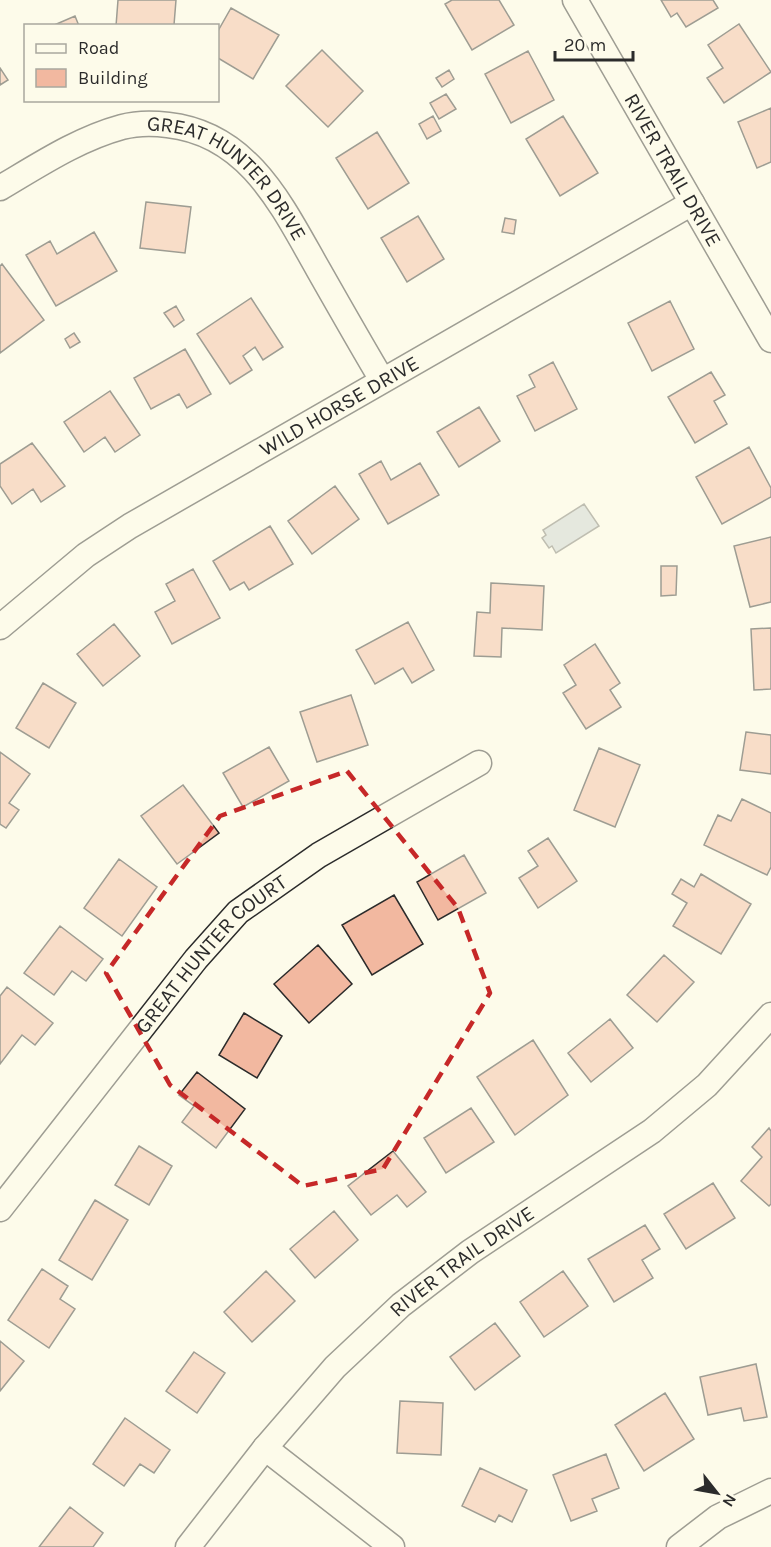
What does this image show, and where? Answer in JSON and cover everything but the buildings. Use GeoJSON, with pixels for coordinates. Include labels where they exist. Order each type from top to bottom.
{"type":"FeatureCollection","features":[{"type":"Feature","properties":{"kind":"street","name":"RIVER TRAIL DRIVE"},"geometry":{"type":"LineString","coordinates":[[576,0],[771,340]]}},
{"type":"Feature","properties":{"kind":"street","name":"GREAT HUNTER DRIVE"},"geometry":{"type":"LineString","coordinates":[[0,188],[80,142],[123,126],[153,123],[190,127],[225,143],[254,169],[277,198],[382,380]]}},
{"type":"Feature","properties":{"kind":"street","name":"WILD HORSE DRIVE"},"geometry":{"type":"LineString","coordinates":[[0,627],[86,555],[130,526],[692,203]]}},
{"type":"Feature","properties":{"kind":"street","name":"GREAT HUNTER COURT"},"geometry":{"type":"LineString","coordinates":[[0,1209],[189,969],[238,912],[319,855],[478,763]]}},
{"type":"Feature","properties":{"kind":"street","name":"RIVER TRAIL DRIVE"},"geometry":{"type":"LineString","coordinates":[[188,1547],[266,1448],[335,1367],[401,1305],[470,1252],[652,1131],[707,1085],[771,1015]]}},
{"type":"Feature","properties":{"kind":"street"},"geometry":{"type":"LineString","coordinates":[[266,1448],[392,1547]]}},
{"type":"Feature","properties":{"kind":"street"},"geometry":{"type":"LineString","coordinates":[[679,1547],[718,1518],[771,1491]]}},
{"type":"Feature","properties":{"kind":"highlighted area"},"geometry":{"type":"Polygon","coordinates":[[[347,771],[458,908],[490,993],[383,1169],[303,1186],[170,1085],[106,973],[220,816],[347,771]]]}},
{"type":"Feature","properties":{"kind":"shaded area"},"geometry":{"type":"Polygon","coordinates":[[[584,504],[599,526],[556,553],[552,546],[549,548],[542,538],[546,535],[543,530],[584,504]]]}}]}
